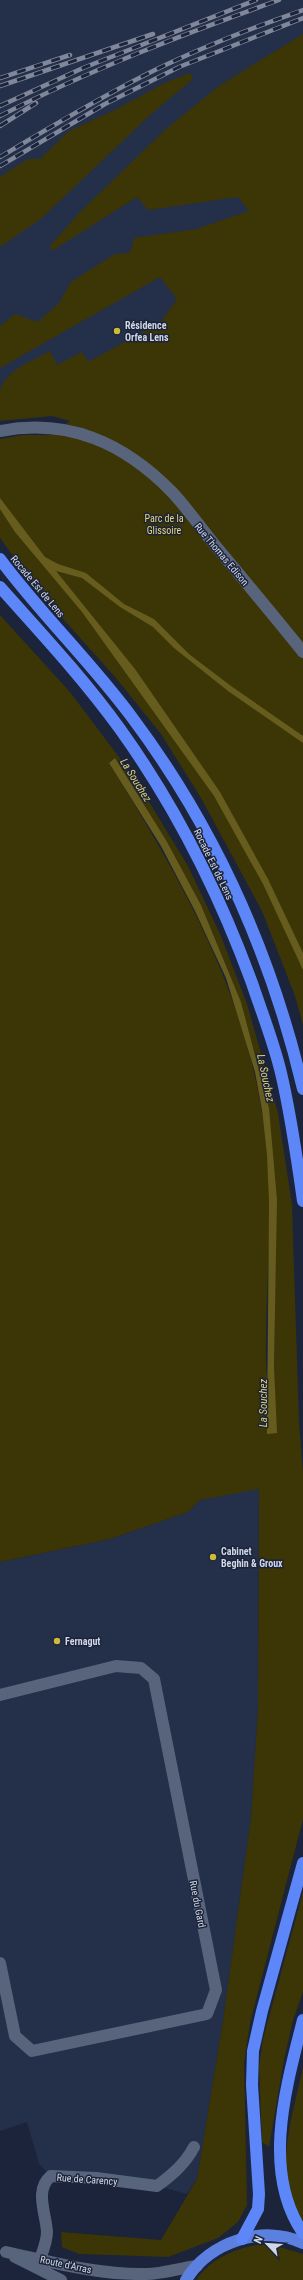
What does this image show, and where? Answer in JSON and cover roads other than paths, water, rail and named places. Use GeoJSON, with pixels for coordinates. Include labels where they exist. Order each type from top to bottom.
{"type":"FeatureCollection","features":[{"type":"Feature","properties":{"kind":"highway","name":"Rocade Est de Lens"},"geometry":{"type":"LineString","coordinates":[[0,559],[131,716],[164,762],[198,820],[247,914],[266,962],[290,1034],[303,1089]]}},
{"type":"Feature","properties":{"kind":"highway","name":"Rocade Est de Lens"},"geometry":{"type":"LineString","coordinates":[[0,587],[89,689],[120,729],[184,829],[213,888],[236,941],[264,1017],[281,1072],[296,1147],[303,1201]]}},
{"type":"Feature","properties":{"kind":"highway"},"geometry":{"type":"LineString","coordinates":[[242,2238],[258,2209],[259,2194],[252,2085],[253,2051],[262,2011],[303,1863]]}},
{"type":"Feature","properties":{"kind":"highway"},"geometry":{"type":"LineString","coordinates":[[303,2020],[280,2131],[279,2158],[284,2193],[293,2216],[303,2233]]}},
{"type":"Feature","properties":{"kind":"highway"},"geometry":{"type":"LineString","coordinates":[[186,2280],[197,2266],[220,2248],[242,2238],[271,2236],[303,2243]]}},
{"type":"Feature","properties":{"kind":"street","name":"Rue Thomas Edison"},"geometry":{"type":"LineString","coordinates":[[0,431],[20,427],[41,426],[63,429],[114,446],[134,459],[173,493],[303,652]]}},
{"type":"Feature","properties":{"kind":"street","name":"Rue du Gard"},"geometry":{"type":"LineString","coordinates":[[0,1695],[116,1666],[141,1668],[154,1679],[216,1990],[207,2014],[32,2051],[15,2036],[0,1962]]}},
{"type":"Feature","properties":{"kind":"street","name":"Rue de Carency"},"geometry":{"type":"LineString","coordinates":[[40,2259],[47,2233],[41,2189],[44,2181],[51,2176],[96,2178],[156,2186],[172,2175],[189,2157],[194,2147]]}},
{"type":"Feature","properties":{"kind":"street","name":"Route d'Arras"},"geometry":{"type":"LineString","coordinates":[[3,2250],[85,2270],[117,2273],[147,2274],[197,2266]]}},
{"type":"Feature","properties":{"kind":"street","name":"Route d'Arras"},"geometry":{"type":"LineString","coordinates":[[3,2250],[27,2264],[61,2280]]}},
{"type":"Feature","properties":{"kind":"railway"},"geometry":{"type":"LineString","coordinates":[[0,106],[83,68],[256,0]]}},
{"type":"Feature","properties":{"kind":"railway"},"geometry":{"type":"LineString","coordinates":[[0,116],[102,68],[279,0]]}},
{"type":"Feature","properties":{"kind":"railway"},"geometry":{"type":"LineString","coordinates":[[0,157],[89,105],[162,66],[222,40],[303,10]]}},
{"type":"Feature","properties":{"kind":"railway"},"geometry":{"type":"LineString","coordinates":[[0,166],[105,104],[179,67],[303,18]]}},
{"type":"Feature","properties":{"kind":"railway"},"geometry":{"type":"LineString","coordinates":[[0,86],[153,34]]}},
{"type":"Feature","properties":{"kind":"railway"},"geometry":{"type":"LineString","coordinates":[[0,78],[70,55]]}},
{"type":"Feature","properties":{"kind":"railway"},"geometry":{"type":"LineString","coordinates":[[0,126],[36,103]]}},
{"type":"Feature","properties":{"kind":"place","name":"Résidence Orfea Lens"},"geometry":{"type":"Point","coordinates":[117,331]}},
{"type":"Feature","properties":{"kind":"place","name":"Cabinet Beghin & Groux"},"geometry":{"type":"Point","coordinates":[213,1557]}},
{"type":"Feature","properties":{"kind":"place","name":"Fernagut"},"geometry":{"type":"Point","coordinates":[57,1641]}},
{"type":"Feature","properties":{"kind":"park label","name":"Parc de la Glissoire"},"geometry":{"type":"Point","coordinates":[164,524]}},
{"type":"Feature","properties":{"kind":"water label","name":"La Souchez"},"geometry":{"type":"Point","coordinates":[136,780]}},
{"type":"Feature","properties":{"kind":"water label","name":"La Souchez"},"geometry":{"type":"Point","coordinates":[266,1078]}},
{"type":"Feature","properties":{"kind":"water label","name":"La Souchez"},"geometry":{"type":"Point","coordinates":[263,1403]}}]}
